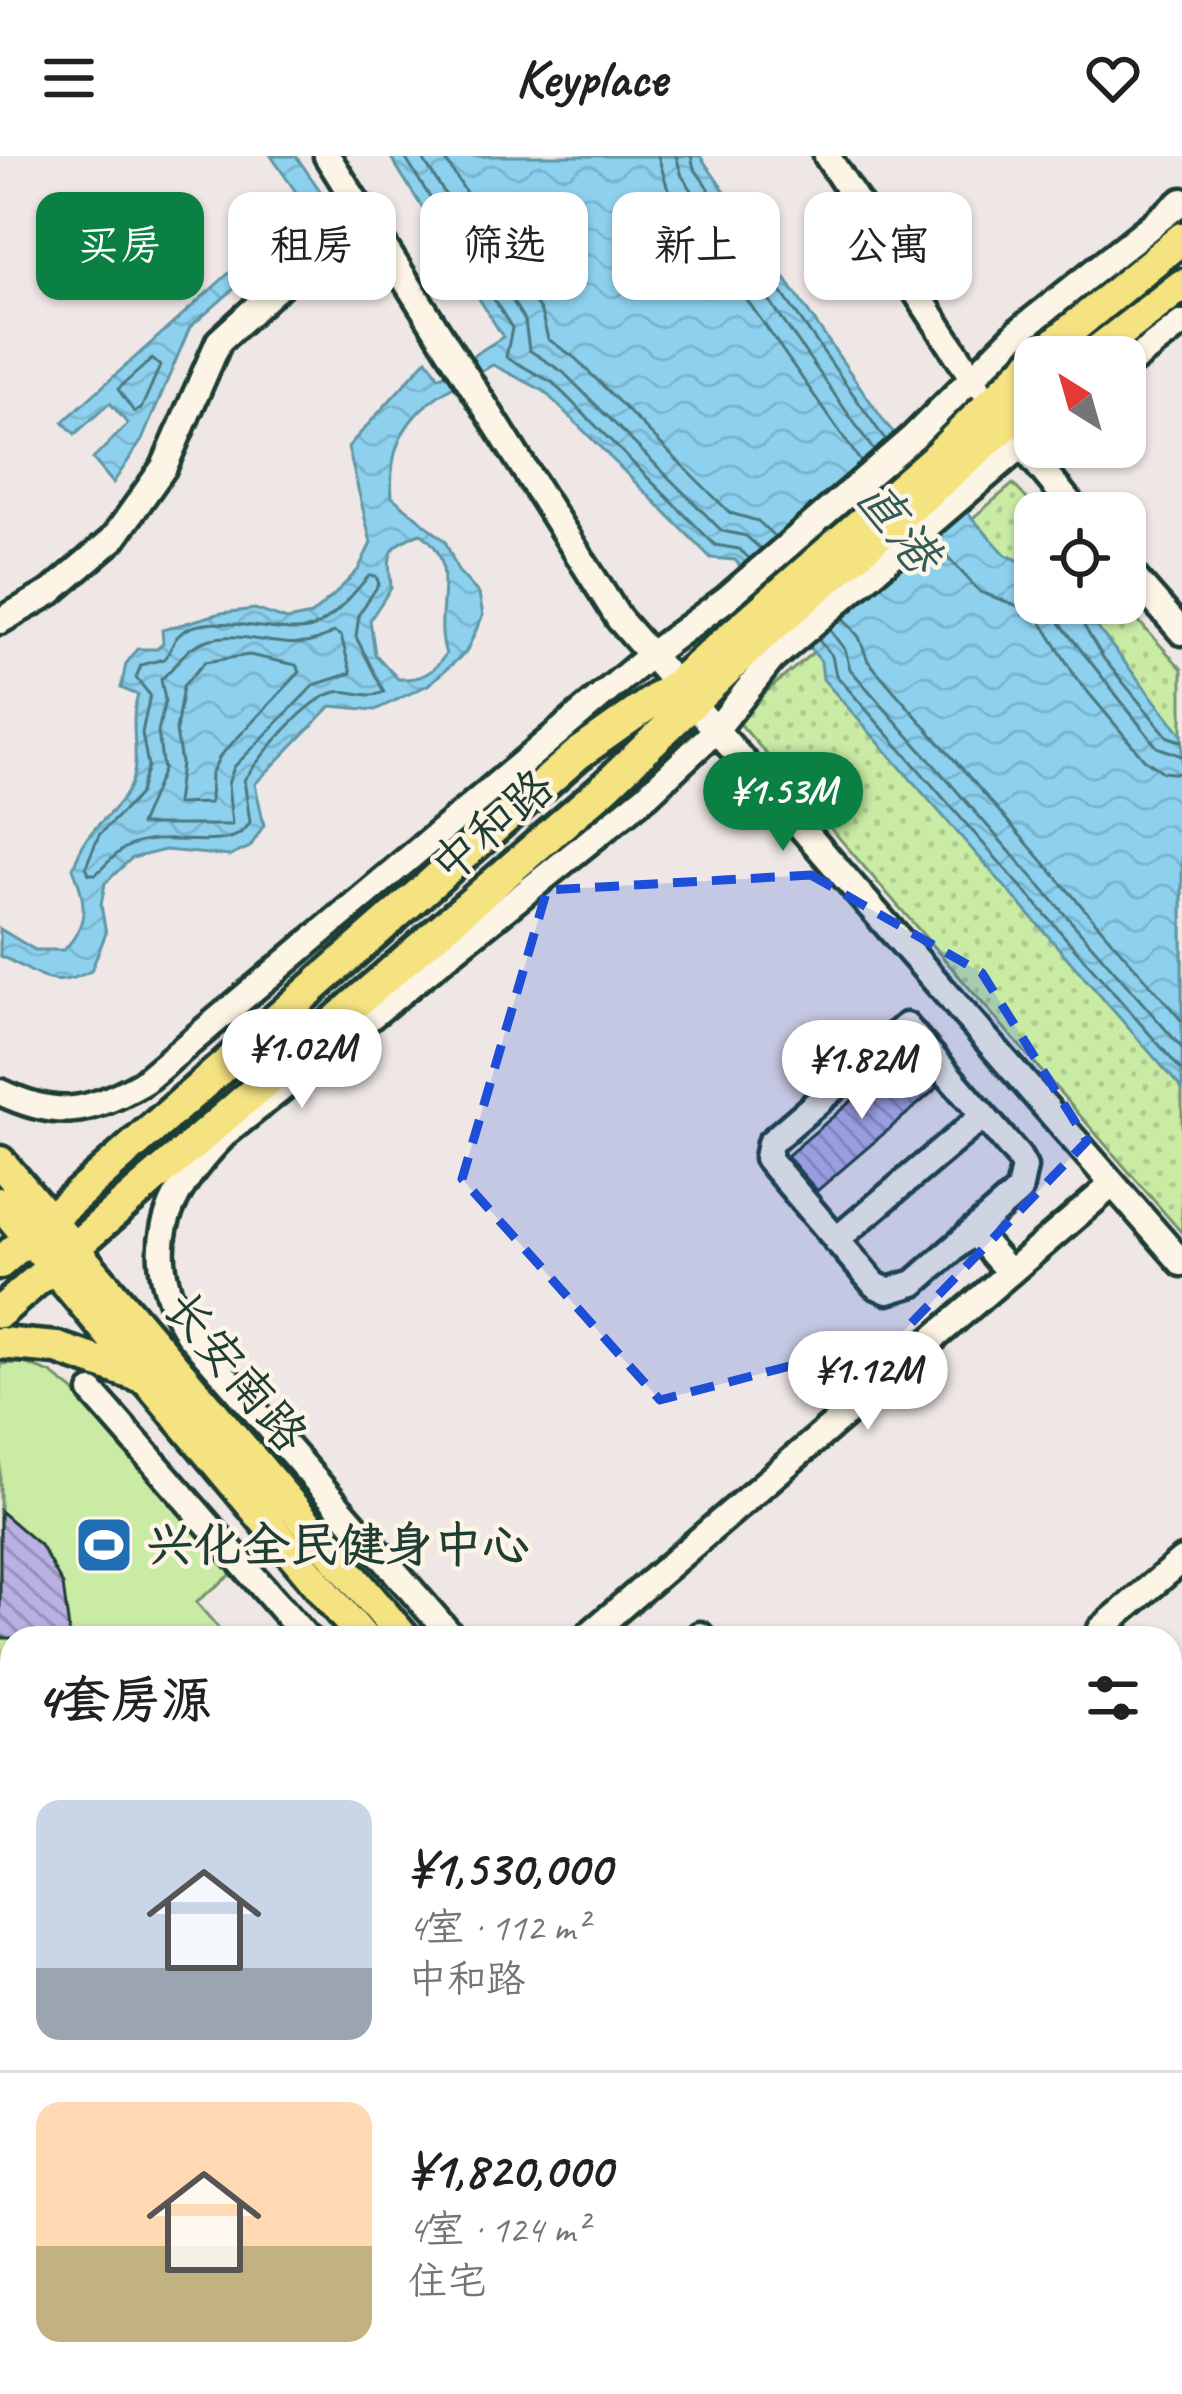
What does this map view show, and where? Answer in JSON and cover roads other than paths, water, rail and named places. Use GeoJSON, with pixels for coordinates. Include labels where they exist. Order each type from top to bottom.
{"type":"FeatureCollection","features":[{"type":"Feature","properties":{"kind":"main road","name":"中和路"},"geometry":{"type":"LineString","coordinates":[[1064,336],[1182,238]]}},
{"type":"Feature","properties":{"kind":"main road"},"geometry":{"type":"LineString","coordinates":[[1116,336],[1182,285]]}},
{"type":"Feature","properties":{"kind":"main road","name":"中和路"},"geometry":{"type":"LineString","coordinates":[[0,1312],[606,786],[684,693],[751,629],[940,466],[1012,426]]}},
{"type":"Feature","properties":{"kind":"main road","name":"中和路"},"geometry":{"type":"LineString","coordinates":[[0,1264],[578,754],[684,693]]}},
{"type":"Feature","properties":{"kind":"main road","name":"长安南路"},"geometry":{"type":"LineString","coordinates":[[0,1162],[40,1230],[393,1626]]}},
{"type":"Feature","properties":{"kind":"main road","name":"长安南路"},"geometry":{"type":"LineString","coordinates":[[0,1203],[40,1230]]}},
{"type":"Feature","properties":{"kind":"main road","name":"长安南路"},"geometry":{"type":"LineString","coordinates":[[63,1257],[146,1378],[353,1626]]}},
{"type":"Feature","properties":{"kind":"main road"},"geometry":{"type":"LineString","coordinates":[[0,1343],[57,1348],[146,1378]]}},
{"type":"Feature","properties":{"kind":"street"},"geometry":{"type":"LineString","coordinates":[[327,156],[352,192]]}},
{"type":"Feature","properties":{"kind":"street"},"geometry":{"type":"LineString","coordinates":[[827,156],[970,375],[1062,492]]}},
{"type":"Feature","properties":{"kind":"street"},"geometry":{"type":"LineString","coordinates":[[0,1092],[40,1111],[70,1110],[107,1102],[142,1083],[650,656],[751,629],[940,466],[970,375],[1182,201]]}},
{"type":"Feature","properties":{"kind":"street"},"geometry":{"type":"LineString","coordinates":[[396,260],[620,619],[1182,1262]]}},
{"type":"Feature","properties":{"kind":"street"},"geometry":{"type":"LineString","coordinates":[[0,621],[51,592],[113,539],[164,467],[219,341],[264,300]]}},
{"type":"Feature","properties":{"kind":"street"},"geometry":{"type":"LineString","coordinates":[[1146,350],[1182,322]]}},
{"type":"Feature","properties":{"kind":"street"},"geometry":{"type":"LineString","coordinates":[[1146,591],[1182,632]]}},
{"type":"Feature","properties":{"kind":"street"},"geometry":{"type":"LineString","coordinates":[[443,1626],[188,1334],[169,1303],[161,1235],[172,1200],[192,1167],[225,1134],[647,795],[715,730],[751,629]]}},
{"type":"Feature","properties":{"kind":"street"},"geometry":{"type":"LineString","coordinates":[[906,1026],[1018,1156],[1024,1180],[1019,1191],[973,1232],[914,1282],[888,1292],[875,1285],[766,1158],[770,1144],[906,1026]]}},
{"type":"Feature","properties":{"kind":"street"},"geometry":{"type":"LineString","coordinates":[[836,1240],[983,1116]]}},
{"type":"Feature","properties":{"kind":"street"},"geometry":{"type":"LineString","coordinates":[[599,1626],[1113,1184]]}},
{"type":"Feature","properties":{"kind":"street"},"geometry":{"type":"LineString","coordinates":[[973,1232],[1010,1272]]}},
{"type":"Feature","properties":{"kind":"street"},"geometry":{"type":"LineString","coordinates":[[92,1392],[297,1626]]}},
{"type":"Feature","properties":{"kind":"street"},"geometry":{"type":"LineString","coordinates":[[1105,1626],[1182,1560]]}},
{"type":"Feature","properties":{"kind":"water"},"geometry":{"type":"Polygon","coordinates":[[[271,156],[296,156],[321,192],[296,192],[271,156]]]}},
{"type":"Feature","properties":{"kind":"water","name":"直港"},"geometry":{"type":"Polygon","coordinates":[[[390,156],[700,156],[725,192],[612,192],[612,300],[780,300],[780,271],[886,424],[1014,558],[1014,624],[1095,624],[1182,735],[1182,1089],[823,679],[821,661],[735,560],[711,558],[544,391],[493,365],[417,413],[405,429],[392,470],[392,497],[445,541],[458,571],[479,594],[483,615],[466,652],[428,685],[375,710],[331,706],[255,784],[264,825],[250,847],[230,856],[165,850],[132,858],[105,883],[101,905],[106,933],[91,971],[53,980],[0,956],[0,929],[35,950],[64,950],[78,930],[83,901],[73,868],[92,831],[121,801],[133,779],[138,695],[121,688],[126,664],[137,649],[157,649],[163,643],[162,630],[221,613],[255,609],[287,620],[311,615],[333,596],[358,570],[371,543],[348,447],[427,359],[439,377],[503,337],[480,300],[588,300],[588,192],[420,192],[420,204],[390,156]],[[420,533],[400,543],[391,554],[391,588],[370,620],[375,654],[398,679],[426,674],[446,654],[441,558],[420,533]]]}},
{"type":"Feature","properties":{"kind":"water"},"geometry":{"type":"Polygon","coordinates":[[[228,274],[228,294],[190,327],[142,440],[113,483],[93,459],[128,424],[110,403],[75,434],[63,422],[228,274]]]}},
{"type":"Feature","properties":{"kind":"place","name":"兴化全民健身中心"},"geometry":{"type":"Point","coordinates":[104,1545]}}]}
